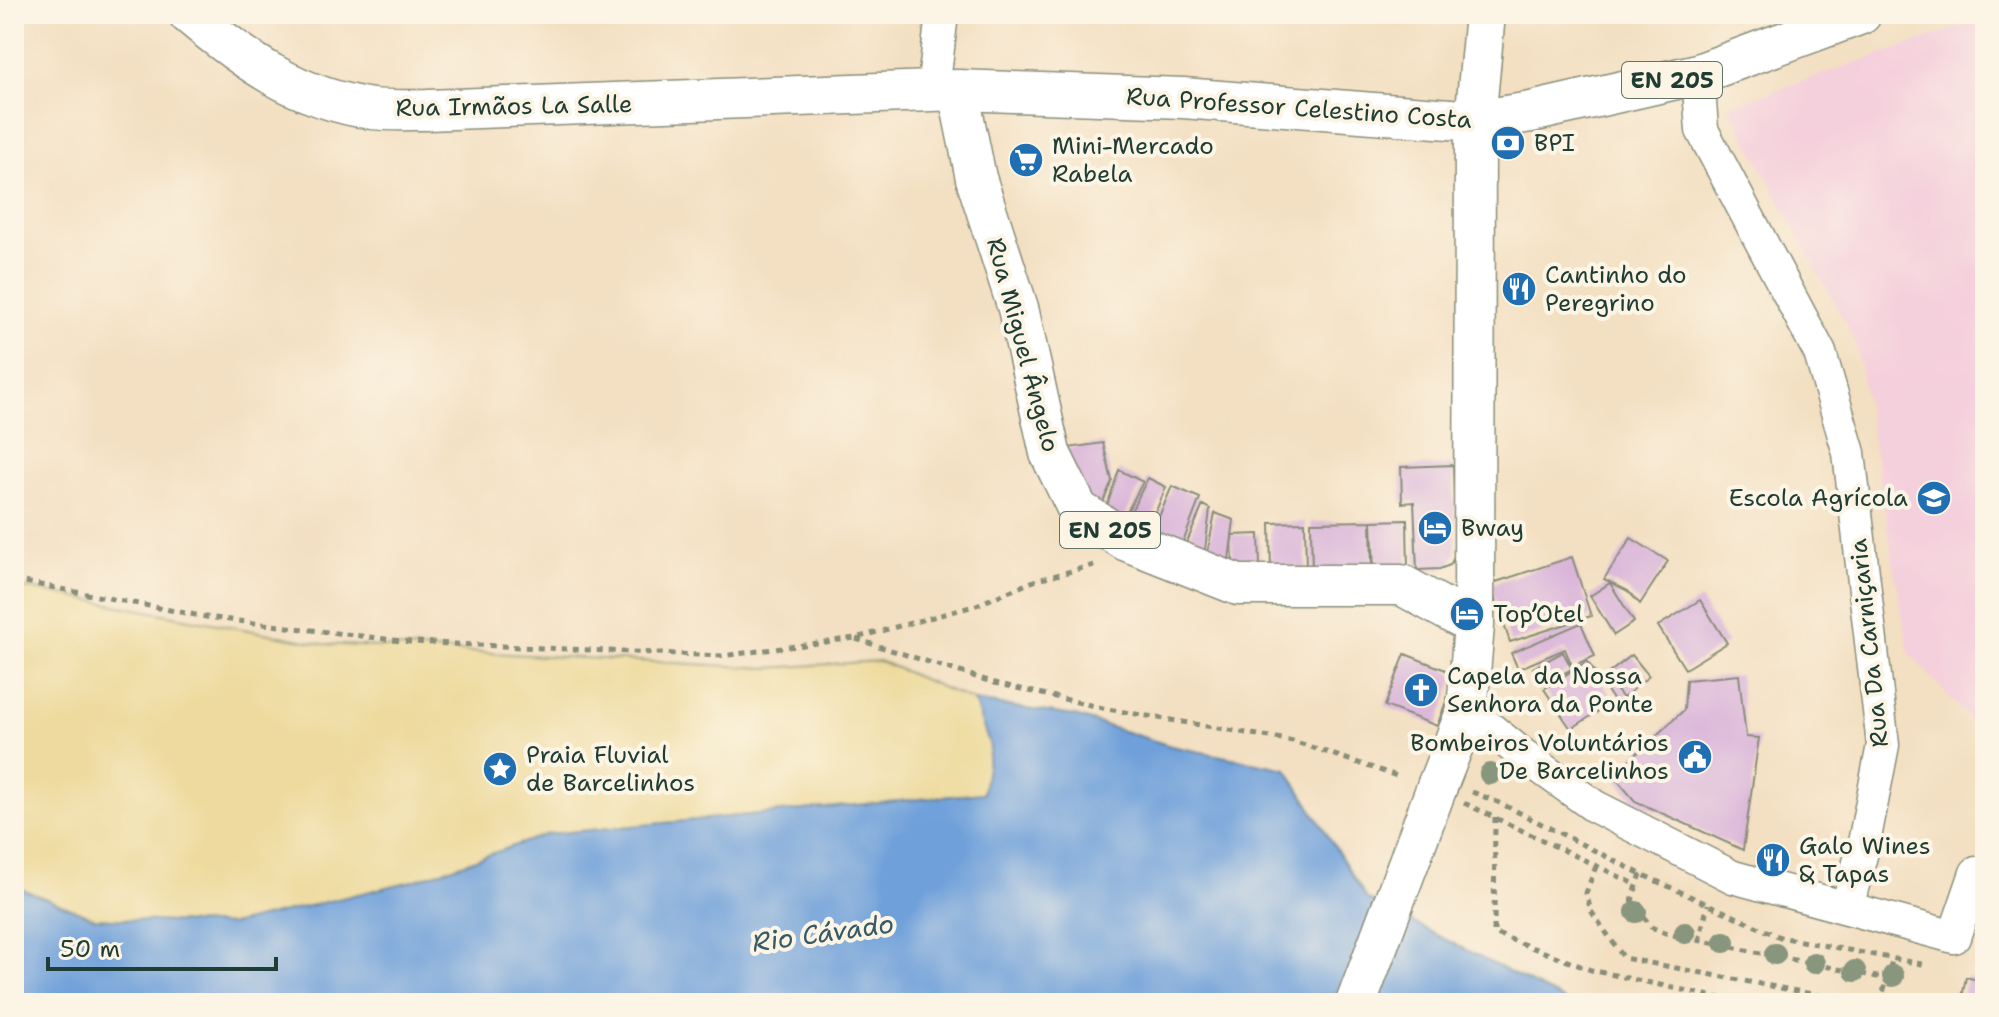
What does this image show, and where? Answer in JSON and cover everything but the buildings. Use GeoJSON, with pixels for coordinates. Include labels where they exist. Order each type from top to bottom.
{"type":"FeatureCollection","features":[{"type":"Feature","properties":{"kind":"main road","name":"Rua Irmãos La Salle"},"geometry":{"type":"LineString","coordinates":[[189,14],[238,55],[304,92],[373,109],[427,110],[866,95]]}},
{"type":"Feature","properties":{"kind":"main road"},"geometry":{"type":"LineString","coordinates":[[1356,1003],[1448,792],[1467,710],[1474,625],[1475,121],[1485,14]]}},
{"type":"Feature","properties":{"kind":"main road","name":"Rua Professor Celestino Costa"},"geometry":{"type":"LineString","coordinates":[[866,95],[946,91],[1183,98],[1475,121],[1531,112],[1698,74],[1861,14]]}},
{"type":"Feature","properties":{"kind":"main road","name":"Rua Miguel Ângelo"},"geometry":{"type":"LineString","coordinates":[[946,91],[1018,308],[1050,453],[1078,510],[1127,541],[1238,585],[1402,585],[1474,625]]}},
{"type":"Feature","properties":{"kind":"street"},"geometry":{"type":"LineString","coordinates":[[942,14],[946,91]]}},
{"type":"Feature","properties":{"kind":"street","name":"Rua Da Carniçaria"},"geometry":{"type":"LineString","coordinates":[[1698,74],[1702,130],[1820,353],[1849,453],[1883,745],[1863,848],[1847,907]]}},
{"type":"Feature","properties":{"kind":"street"},"geometry":{"type":"LineString","coordinates":[[1467,710],[1594,806],[1733,877],[1954,937],[1976,873]]}},
{"type":"Feature","properties":{"kind":"path"},"geometry":{"type":"LineString","coordinates":[[14,580],[206,617],[410,642],[722,656],[855,638],[974,606],[1034,581],[1096,566],[1127,541]]}},
{"type":"Feature","properties":{"kind":"path"},"geometry":{"type":"LineString","coordinates":[[855,638],[995,683],[1107,709],[1293,741],[1397,776]]}},
{"type":"Feature","properties":{"kind":"path"},"geometry":{"type":"LineString","coordinates":[[1448,792],[1637,885]]}},
{"type":"Feature","properties":{"kind":"path"},"geometry":{"type":"LineString","coordinates":[[1495,817],[1494,933],[1591,970],[1743,1003]]}},
{"type":"Feature","properties":{"kind":"path"},"geometry":{"type":"LineString","coordinates":[[1596,866],[1586,893],[1591,911],[1624,958],[1859,1003]]}},
{"type":"Feature","properties":{"kind":"path"},"geometry":{"type":"LineString","coordinates":[[1641,874],[1632,900],[1651,927],[1699,941],[1887,979]]}},
{"type":"Feature","properties":{"kind":"path"},"geometry":{"type":"LineString","coordinates":[[1699,941],[1708,904]]}},
{"type":"Feature","properties":{"kind":"path"},"geometry":{"type":"LineString","coordinates":[[1880,1003],[1893,958]]}},
{"type":"Feature","properties":{"kind":"shaded area","name":"Escola Agrícola"},"geometry":{"type":"Polygon","coordinates":[[[1985,19],[1985,736],[1909,653],[1856,343],[1729,106],[1985,19]]]}},
{"type":"Feature","properties":{"kind":"sand","name":"Praia Fluvial de Barcelinhos"},"geometry":{"type":"Polygon","coordinates":[[[14,586],[323,644],[767,668],[880,661],[974,701],[990,746],[984,793],[548,834],[416,880],[231,925],[95,918],[14,886],[14,586]]]}},
{"type":"Feature","properties":{"kind":"water","name":"Rio Cávado"},"geometry":{"type":"Polygon","coordinates":[[[974,701],[1075,716],[1171,746],[1287,769],[1367,899],[1569,1003],[1376,1003],[1346,991],[1316,996],[1321,1003],[14,1003],[14,886],[95,918],[231,925],[416,880],[548,834],[983,793],[990,746],[974,701]]]}},
{"type":"Feature","properties":{"kind":"place","name":"BPI"},"geometry":{"type":"Point","coordinates":[1508,143]}},
{"type":"Feature","properties":{"kind":"place","name":"Mini-Mercado Rabela"},"geometry":{"type":"Point","coordinates":[1026,160]}},
{"type":"Feature","properties":{"kind":"place","name":"Cantinho do Peregrino"},"geometry":{"type":"Point","coordinates":[1519,289]}},
{"type":"Feature","properties":{"kind":"place","name":"Escola Agrícola"},"geometry":{"type":"Point","coordinates":[1934,498]}},
{"type":"Feature","properties":{"kind":"place","name":"Bway"},"geometry":{"type":"Point","coordinates":[1435,528]}},
{"type":"Feature","properties":{"kind":"place","name":"Top’Otel"},"geometry":{"type":"Point","coordinates":[1467,614]}},
{"type":"Feature","properties":{"kind":"place","name":"Capela da Nossa Senhora da Ponte"},"geometry":{"type":"Point","coordinates":[1421,690]}},
{"type":"Feature","properties":{"kind":"place","name":"Bombeiros Voluntários De Barcelinhos"},"geometry":{"type":"Point","coordinates":[1695,757]}},
{"type":"Feature","properties":{"kind":"place","name":"Praia Fluvial de Barcelinhos"},"geometry":{"type":"Point","coordinates":[500,769]}},
{"type":"Feature","properties":{"kind":"place","name":"Galo Wines & Tapas"},"geometry":{"type":"Point","coordinates":[1773,860]}}]}
